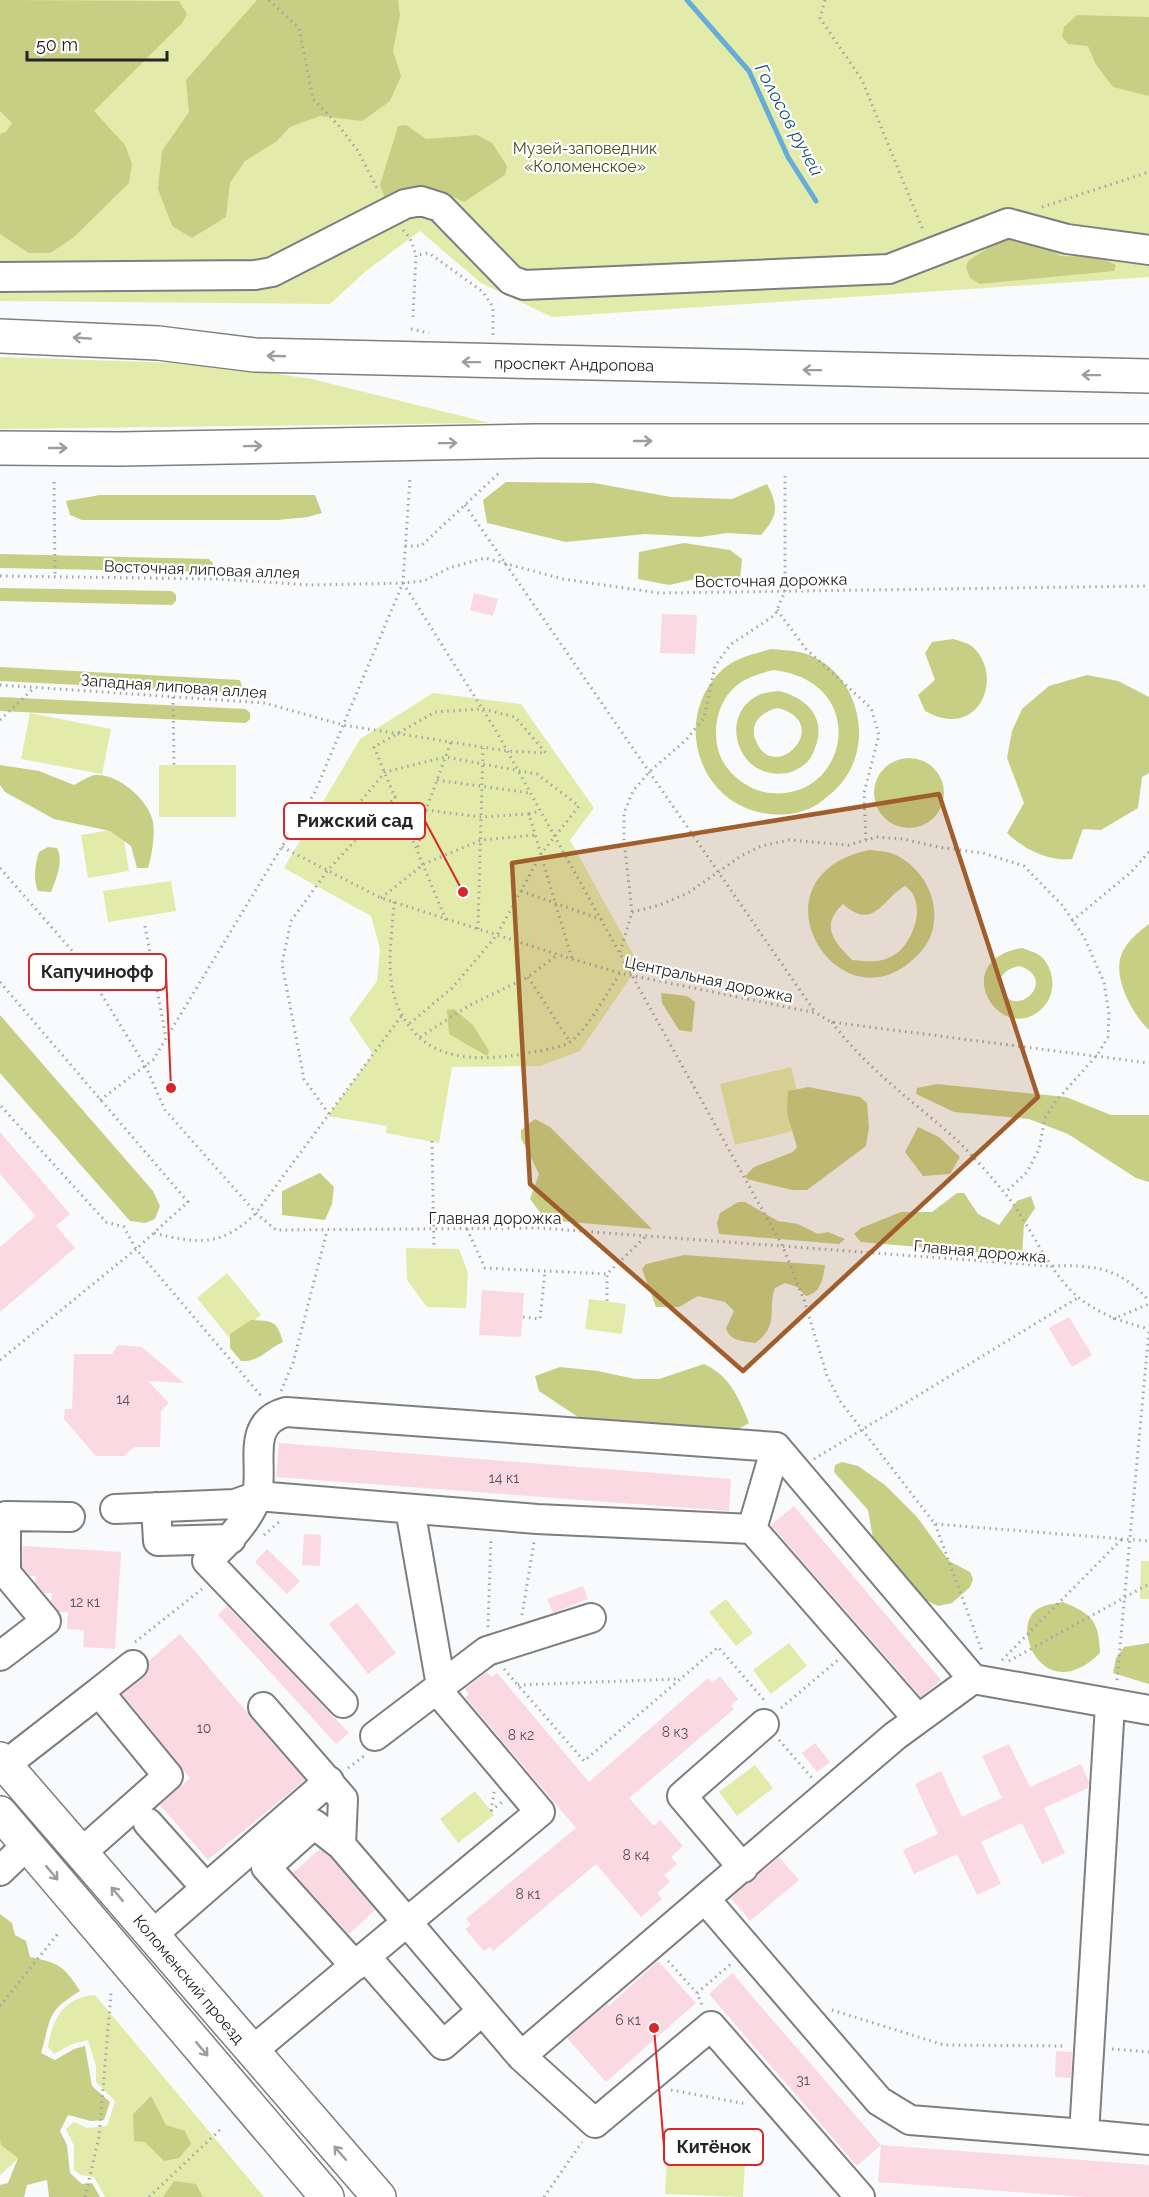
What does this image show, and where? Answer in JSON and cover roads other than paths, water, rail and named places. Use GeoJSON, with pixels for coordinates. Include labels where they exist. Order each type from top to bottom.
{"type":"FeatureCollection","features":[{"type":"Feature","properties":{"kind":"main road","name":"проспект Андропова"},"geometry":{"type":"LineString","coordinates":[[0,336],[158,343],[267,356],[1149,376]]}},
{"type":"Feature","properties":{"kind":"main road"},"geometry":{"type":"LineString","coordinates":[[0,448],[120,449],[536,441],[1149,441]]}},
{"type":"Feature","properties":{"kind":"main road","name":"Коломенский проезд"},"geometry":{"type":"LineString","coordinates":[[2,1762],[379,2197]]}},
{"type":"Feature","properties":{"kind":"main road"},"geometry":{"type":"LineString","coordinates":[[0,1813],[327,2197]]}},
{"type":"Feature","properties":{"kind":"lane"},"geometry":{"type":"LineString","coordinates":[[0,277],[263,274],[287,266],[405,204],[421,201],[440,207],[511,280],[524,285],[889,269],[1008,223],[1067,239],[1149,250]]}},
{"type":"Feature","properties":{"kind":"lane"},"geometry":{"type":"LineString","coordinates":[[343,1703],[207,1561],[231,1539],[257,1496],[259,1432],[275,1412],[776,1447],[981,1675],[1113,1706],[1149,1710]]}},
{"type":"Feature","properties":{"kind":"lane"},"geometry":{"type":"LineString","coordinates":[[752,1529],[776,1447]]}},
{"type":"Feature","properties":{"kind":"lane"},"geometry":{"type":"LineString","coordinates":[[115,1509],[235,1504],[257,1496],[537,1519],[752,1529],[918,1719]]}},
{"type":"Feature","properties":{"kind":"lane"},"geometry":{"type":"LineString","coordinates":[[156,1507],[158,1541],[231,1539]]}},
{"type":"Feature","properties":{"kind":"lane"},"geometry":{"type":"LineString","coordinates":[[251,2052],[407,1922],[547,1813],[443,1697],[410,1509]]}},
{"type":"Feature","properties":{"kind":"lane"},"geometry":{"type":"LineString","coordinates":[[0,1656],[46,1621],[6,1573],[6,1516],[70,1517]]}},
{"type":"Feature","properties":{"kind":"lane"},"geometry":{"type":"LineString","coordinates":[[375,1736],[487,1651],[591,1618]]}},
{"type":"Feature","properties":{"kind":"lane"},"geometry":{"type":"LineString","coordinates":[[2,1762],[133,1665]]}},
{"type":"Feature","properties":{"kind":"lane"},"geometry":{"type":"LineString","coordinates":[[521,2056],[918,1719],[981,1675]]}},
{"type":"Feature","properties":{"kind":"lane"},"geometry":{"type":"LineString","coordinates":[[81,1852],[168,1776],[99,1692]]}},
{"type":"Feature","properties":{"kind":"lane"},"geometry":{"type":"LineString","coordinates":[[1084,2133],[1113,1706]]}},
{"type":"Feature","properties":{"kind":"lane"},"geometry":{"type":"LineString","coordinates":[[263,1707],[343,1798],[341,1845]]}},
{"type":"Feature","properties":{"kind":"lane"},"geometry":{"type":"LineString","coordinates":[[743,1868],[681,1796],[770,1719]]}},
{"type":"Feature","properties":{"kind":"lane"},"geometry":{"type":"LineString","coordinates":[[151,1936],[206,1888],[237,1849],[329,1781]]}},
{"type":"Feature","properties":{"kind":"lane"},"geometry":{"type":"LineString","coordinates":[[148,1823],[206,1888]]}},
{"type":"Feature","properties":{"kind":"lane"},"geometry":{"type":"LineString","coordinates":[[482,2011],[443,2045],[266,1867],[314,1824],[341,1845],[521,2056],[595,2123],[711,2026],[864,2197]]}},
{"type":"Feature","properties":{"kind":"lane"},"geometry":{"type":"LineString","coordinates":[[0,1871],[28,1844]]}},
{"type":"Feature","properties":{"kind":"lane"},"geometry":{"type":"LineString","coordinates":[[705,1899],[879,2102],[910,2120],[1149,2140]]}},
{"type":"Feature","properties":{"kind":"waterway","name":"Голосов ручей"},"geometry":{"type":"LineString","coordinates":[[687,0],[749,71],[788,157],[816,201]]}},
{"type":"Feature","properties":{"kind":"place","name":"Рижский сад"},"geometry":{"type":"Point","coordinates":[463,892]}},
{"type":"Feature","properties":{"kind":"place","name":"Капучинофф"},"geometry":{"type":"Point","coordinates":[171,1088]}},
{"type":"Feature","properties":{"kind":"place","name":"Китёнок"},"geometry":{"type":"Point","coordinates":[654,2028]}},
{"type":"Feature","properties":{"kind":"park label","name":"Музей-заповедник «Коломенское»"},"geometry":{"type":"Point","coordinates":[585,157]}}]}
